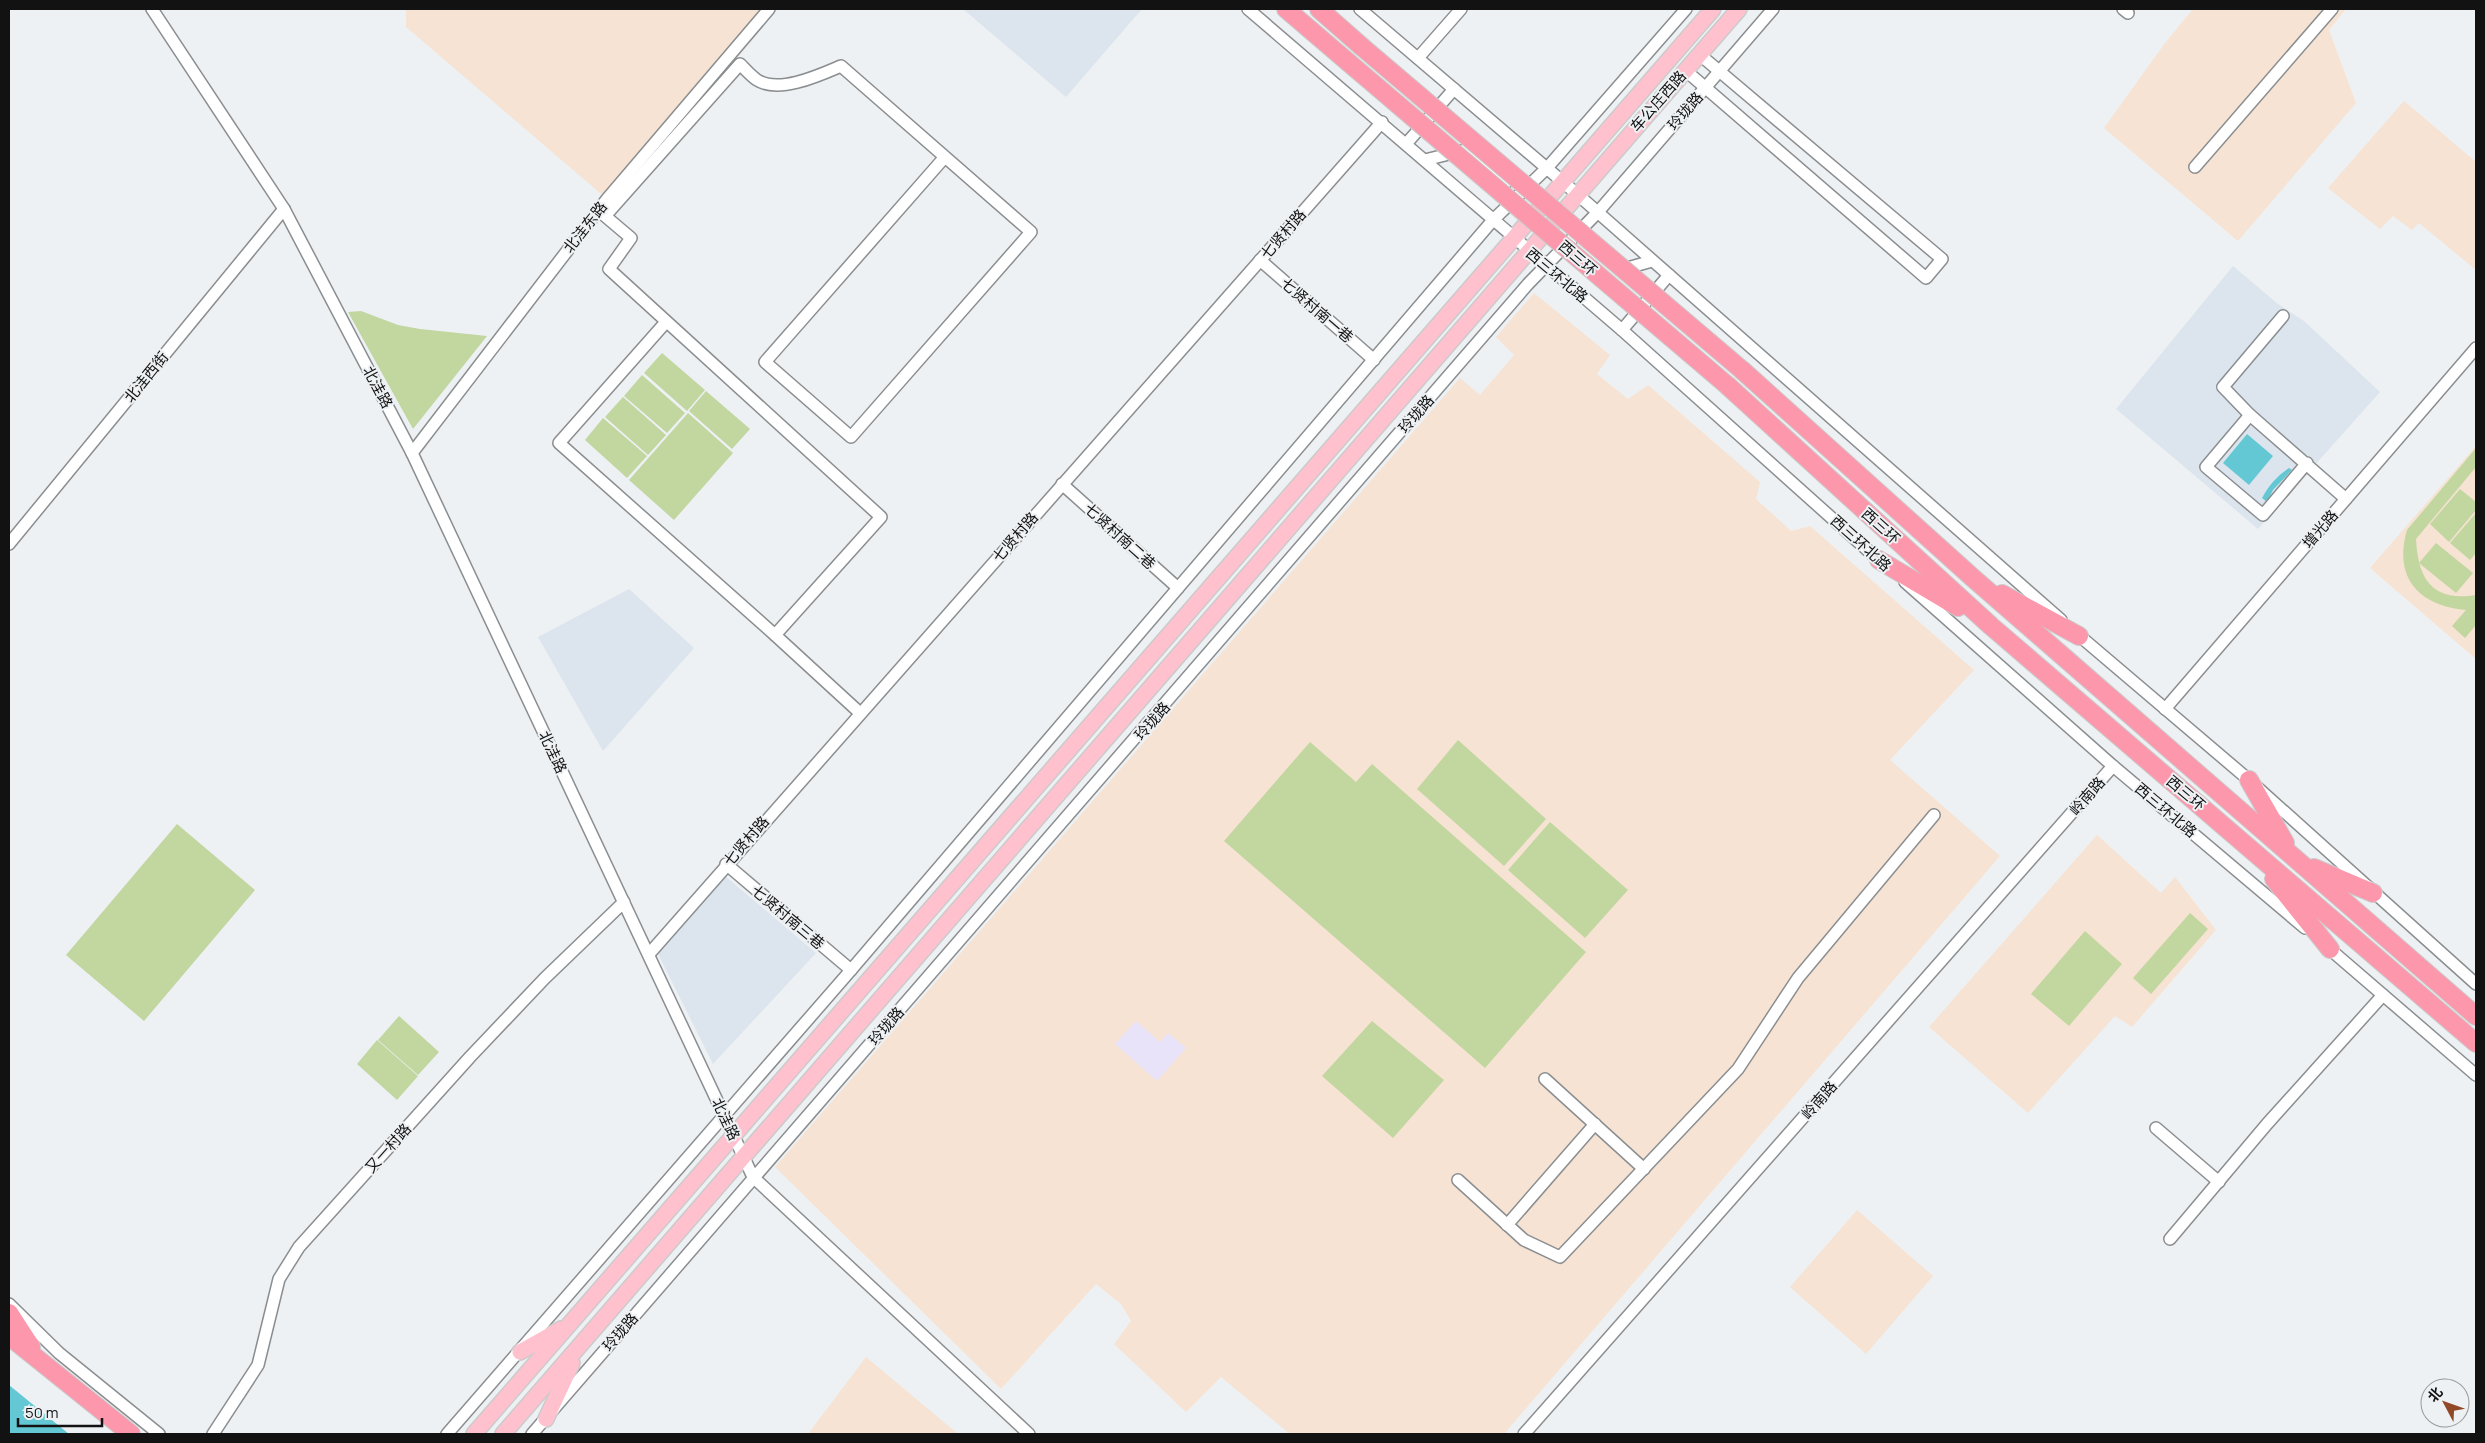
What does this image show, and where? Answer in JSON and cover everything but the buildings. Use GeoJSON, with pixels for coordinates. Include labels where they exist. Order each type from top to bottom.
{"type":"FeatureCollection","features":[{"type":"Feature","properties":{"kind":"highway","name":"西三环"},"geometry":{"type":"LineString","coordinates":[[1286,9],[1728,386],[1991,626],[2246,843],[2476,1043]]}},
{"type":"Feature","properties":{"kind":"highway","name":"西三环"},"geometry":{"type":"LineString","coordinates":[[1320,9],[1742,370],[1973,578],[2476,1016]]}},
{"type":"Feature","properties":{"kind":"highway"},"geometry":{"type":"LineString","coordinates":[[1879,560],[1991,626]]}},
{"type":"Feature","properties":{"kind":"highway"},"geometry":{"type":"LineString","coordinates":[[1973,578],[2079,636]]}},
{"type":"Feature","properties":{"kind":"highway"},"geometry":{"type":"LineString","coordinates":[[2249,780],[2296,859],[2373,893]]}},
{"type":"Feature","properties":{"kind":"highway"},"geometry":{"type":"LineString","coordinates":[[2246,843],[2330,949]]}},
{"type":"Feature","properties":{"kind":"highway"},"geometry":{"type":"LineString","coordinates":[[12,1309],[41,1362]]}},
{"type":"Feature","properties":{"kind":"highway"},"geometry":{"type":"LineString","coordinates":[[9,1336],[131,1434]]}},
{"type":"Feature","properties":{"kind":"main road","name":"车公庄西路"},"geometry":{"type":"LineString","coordinates":[[1513,237],[1713,9]]}},
{"type":"Feature","properties":{"kind":"main road","name":"车公庄西路"},"geometry":{"type":"LineString","coordinates":[[1554,221],[1739,9]]}},
{"type":"Feature","properties":{"kind":"main road","name":"玲珑路"},"geometry":{"type":"LineString","coordinates":[[503,1434],[1554,221]]}},
{"type":"Feature","properties":{"kind":"main road"},"geometry":{"type":"LineString","coordinates":[[474,1434],[1314,470],[1513,237]]}},
{"type":"Feature","properties":{"kind":"main road"},"geometry":{"type":"LineString","coordinates":[[520,1352],[571,1323]]}},
{"type":"Feature","properties":{"kind":"main road"},"geometry":{"type":"LineString","coordinates":[[546,1418],[579,1347]]}},
{"type":"Feature","properties":{"kind":"street","name":"北洼路"},"geometry":{"type":"LineString","coordinates":[[152,9],[284,209],[412,453],[753,1177],[1029,1434]]}},
{"type":"Feature","properties":{"kind":"street","name":"北洼东路"},"geometry":{"type":"LineString","coordinates":[[412,453],[607,199],[769,9]]}},
{"type":"Feature","properties":{"kind":"street","name":"西三环北路"},"geometry":{"type":"LineString","coordinates":[[1248,9],[1382,122],[1528,251],[1622,330],[2113,766],[2476,1075]]}},
{"type":"Feature","properties":{"kind":"street"},"geometry":{"type":"LineString","coordinates":[[1360,9],[1598,212],[2079,636],[2249,780],[2476,984]]}},
{"type":"Feature","properties":{"kind":"street"},"geometry":{"type":"LineString","coordinates":[[1418,58],[1460,9]]}},
{"type":"Feature","properties":{"kind":"street"},"geometry":{"type":"LineString","coordinates":[[447,1434],[851,970],[1493,220],[1547,168],[1686,9]]}},
{"type":"Feature","properties":{"kind":"street","name":"玲珑路"},"geometry":{"type":"LineString","coordinates":[[532,1434],[753,1177],[1548,268],[1576,239],[1772,9]]}},
{"type":"Feature","properties":{"kind":"street"},"geometry":{"type":"LineString","coordinates":[[2195,167],[2332,9]]}},
{"type":"Feature","properties":{"kind":"street"},"geometry":{"type":"LineString","coordinates":[[1685,70],[1926,278],[1942,259],[1699,54]]}},
{"type":"Feature","properties":{"kind":"street"},"geometry":{"type":"LineString","coordinates":[[775,635],[881,517],[609,269],[631,238],[605,216],[740,64],[758,81],[774,84],[809,80],[841,66],[944,158],[1031,232],[852,437],[765,362],[944,158]]}},
{"type":"Feature","properties":{"kind":"street"},"geometry":{"type":"LineString","coordinates":[[1406,144],[1454,89]]}},
{"type":"Feature","properties":{"kind":"street","name":"七贤村路"},"geometry":{"type":"LineString","coordinates":[[649,954],[726,864],[1382,122]]}},
{"type":"Feature","properties":{"kind":"street"},"geometry":{"type":"LineString","coordinates":[[1425,160],[1469,150],[1614,271],[1652,261]]}},
{"type":"Feature","properties":{"kind":"street","name":"北洼西街"},"geometry":{"type":"LineString","coordinates":[[9,544],[284,209]]}},
{"type":"Feature","properties":{"kind":"street","name":"七贤村南一巷"},"geometry":{"type":"LineString","coordinates":[[1260,260],[1374,360]]}},
{"type":"Feature","properties":{"kind":"street"},"geometry":{"type":"LineString","coordinates":[[1622,330],[1669,275]]}},
{"type":"Feature","properties":{"kind":"street"},"geometry":{"type":"LineString","coordinates":[[2283,316],[2223,387],[2250,415],[2346,499]]}},
{"type":"Feature","properties":{"kind":"street"},"geometry":{"type":"LineString","coordinates":[[666,322],[559,443],[860,713]]}},
{"type":"Feature","properties":{"kind":"street","name":"增光路"},"geometry":{"type":"LineString","coordinates":[[2165,709],[2476,348]]}},
{"type":"Feature","properties":{"kind":"street"},"geometry":{"type":"LineString","coordinates":[[2250,415],[2206,467],[2263,515],[2307,463]]}},
{"type":"Feature","properties":{"kind":"street","name":"七贤村南二巷"},"geometry":{"type":"LineString","coordinates":[[1062,484],[1178,588]]}},
{"type":"Feature","properties":{"kind":"street","name":"岭南路"},"geometry":{"type":"LineString","coordinates":[[1524,1434],[2113,766]]}},
{"type":"Feature","properties":{"kind":"street"},"geometry":{"type":"LineString","coordinates":[[1458,1180],[1524,1240],[1560,1257],[1738,1069],[1798,978],[1934,815]]}},
{"type":"Feature","properties":{"kind":"street","name":"七贤村南三巷"},"geometry":{"type":"LineString","coordinates":[[726,864],[851,970]]}},
{"type":"Feature","properties":{"kind":"street","name":"又一村路"},"geometry":{"type":"LineString","coordinates":[[213,1434],[258,1365],[278,1279],[299,1247],[470,1057],[546,978],[624,902]]}},
{"type":"Feature","properties":{"kind":"street"},"geometry":{"type":"LineString","coordinates":[[2170,1239],[2383,995]]}},
{"type":"Feature","properties":{"kind":"street"},"geometry":{"type":"LineString","coordinates":[[1545,1079],[1644,1169]]}},
{"type":"Feature","properties":{"kind":"street"},"geometry":{"type":"LineString","coordinates":[[1507,1225],[1595,1124]]}},
{"type":"Feature","properties":{"kind":"street"},"geometry":{"type":"LineString","coordinates":[[2156,1128],[2219,1182]]}},
{"type":"Feature","properties":{"kind":"street"},"geometry":{"type":"LineString","coordinates":[[12,1309],[60,1353],[159,1434]]}},
{"type":"Feature","properties":{"kind":"shaded area"},"geometry":{"type":"Polygon","coordinates":[[[406,9],[769,9],[607,199],[406,27],[406,9]]]}},
{"type":"Feature","properties":{"kind":"shaded area"},"geometry":{"type":"Polygon","coordinates":[[[963,9],[1142,9],[1066,97],[963,9]]]}},
{"type":"Feature","properties":{"kind":"shaded area"},"geometry":{"type":"Polygon","coordinates":[[[2193,9],[2346,9],[2329,30],[2356,103],[2238,241],[2104,128],[2165,43],[2193,9]]]}},
{"type":"Feature","properties":{"kind":"shaded area"},"geometry":{"type":"Polygon","coordinates":[[[2404,101],[2476,162],[2476,270],[2419,223],[2412,230],[2393,216],[2380,229],[2328,188],[2404,101]]]}},
{"type":"Feature","properties":{"kind":"shaded area"},"geometry":{"type":"Polygon","coordinates":[[[2233,266],[2278,304],[2304,321],[2380,392],[2258,529],[2116,409],[2233,266]]]}},
{"type":"Feature","properties":{"kind":"shaded area"},"geometry":{"type":"Polygon","coordinates":[[[1534,293],[1610,355],[1597,374],[1628,399],[1648,385],[1760,482],[1756,499],[1791,531],[1810,526],[1974,670],[1890,760],[2000,856],[1504,1434],[1290,1434],[1221,1377],[1186,1412],[1114,1344],[1131,1321],[1121,1304],[1096,1284],[1001,1389],[775,1167],[1460,378],[1480,395],[1514,355],[1496,337],[1534,293]]]}},
{"type":"Feature","properties":{"kind":"shaded area"},"geometry":{"type":"Polygon","coordinates":[[[2476,446],[2476,659],[2370,568],[2476,446]]]}},
{"type":"Feature","properties":{"kind":"shaded area"},"geometry":{"type":"Polygon","coordinates":[[[629,589],[694,648],[603,751],[538,637],[629,589]]]}},
{"type":"Feature","properties":{"kind":"shaded area"},"geometry":{"type":"Polygon","coordinates":[[[2097,835],[2161,893],[2175,877],[2216,930],[2132,1027],[2115,1016],[2028,1113],[1929,1027],[2097,835]]]}},
{"type":"Feature","properties":{"kind":"shaded area"},"geometry":{"type":"Polygon","coordinates":[[[725,876],[816,953],[713,1064],[658,954],[725,876]]]}},
{"type":"Feature","properties":{"kind":"shaded area"},"geometry":{"type":"Polygon","coordinates":[[[1136,1021],[1160,1042],[1168,1033],[1186,1048],[1157,1081],[1115,1044],[1136,1021]]]}},
{"type":"Feature","properties":{"kind":"shaded area"},"geometry":{"type":"Polygon","coordinates":[[[1857,1210],[1933,1276],[1866,1354],[1790,1287],[1857,1210]]]}},
{"type":"Feature","properties":{"kind":"shaded area"},"geometry":{"type":"Polygon","coordinates":[[[866,1357],[958,1434],[808,1434],[866,1357]]]}},
{"type":"Feature","properties":{"kind":"green space"},"geometry":{"type":"Polygon","coordinates":[[[361,311],[398,325],[487,336],[413,429],[348,312],[361,311]]]}},
{"type":"Feature","properties":{"kind":"green space"},"geometry":{"type":"Polygon","coordinates":[[[662,353],[705,390],[687,411],[644,373],[662,353]]]}},
{"type":"Feature","properties":{"kind":"green space"},"geometry":{"type":"Polygon","coordinates":[[[642,375],[685,413],[667,433],[624,396],[642,375]]]}},
{"type":"Feature","properties":{"kind":"green space"},"geometry":{"type":"Polygon","coordinates":[[[706,391],[750,429],[732,449],[689,411],[706,391]]]}},
{"type":"Feature","properties":{"kind":"green space"},"geometry":{"type":"Polygon","coordinates":[[[623,397],[666,435],[648,455],[605,417],[623,397]]]}},
{"type":"Feature","properties":{"kind":"green space"},"geometry":{"type":"Polygon","coordinates":[[[688,413],[733,453],[674,520],[629,480],[688,413]]]}},
{"type":"Feature","properties":{"kind":"green space"},"geometry":{"type":"Polygon","coordinates":[[[603,418],[647,456],[627,478],[585,440],[603,418]]]}},
{"type":"Feature","properties":{"kind":"green space"},"geometry":{"type":"Polygon","coordinates":[[[2476,448],[2476,467],[2416,539],[2420,566],[2430,585],[2448,595],[2476,595],[2476,625],[2465,638],[2452,626],[2466,610],[2435,603],[2423,596],[2407,575],[2404,562],[2404,547],[2407,530],[2476,448]]]}},
{"type":"Feature","properties":{"kind":"green space"},"geometry":{"type":"Polygon","coordinates":[[[2460,489],[2476,502],[2476,510],[2449,542],[2430,524],[2460,489]]]}},
{"type":"Feature","properties":{"kind":"green space"},"geometry":{"type":"Polygon","coordinates":[[[2476,513],[2476,553],[2470,560],[2450,543],[2476,513]]]}},
{"type":"Feature","properties":{"kind":"green space"},"geometry":{"type":"Polygon","coordinates":[[[2436,543],[2473,573],[2456,593],[2419,563],[2436,543]]]}},
{"type":"Feature","properties":{"kind":"green space"},"geometry":{"type":"Polygon","coordinates":[[[1458,740],[1546,819],[1504,866],[1417,789],[1458,740]]]}},
{"type":"Feature","properties":{"kind":"green space"},"geometry":{"type":"Polygon","coordinates":[[[1310,742],[1356,782],[1372,764],[1586,952],[1485,1068],[1224,841],[1310,742]]]}},
{"type":"Feature","properties":{"kind":"green space"},"geometry":{"type":"Polygon","coordinates":[[[1550,822],[1628,890],[1585,938],[1508,870],[1550,822]]]}},
{"type":"Feature","properties":{"kind":"green space"},"geometry":{"type":"Polygon","coordinates":[[[177,824],[255,890],[144,1021],[66,955],[177,824]]]}},
{"type":"Feature","properties":{"kind":"green space"},"geometry":{"type":"Polygon","coordinates":[[[2190,913],[2208,929],[2151,994],[2133,978],[2190,913]]]}},
{"type":"Feature","properties":{"kind":"green space"},"geometry":{"type":"Polygon","coordinates":[[[2085,931],[2122,964],[2069,1026],[2031,994],[2085,931]]]}},
{"type":"Feature","properties":{"kind":"green space"},"geometry":{"type":"Polygon","coordinates":[[[399,1016],[439,1052],[418,1075],[378,1040],[399,1016]]]}},
{"type":"Feature","properties":{"kind":"green space"},"geometry":{"type":"Polygon","coordinates":[[[1372,1021],[1444,1080],[1393,1138],[1322,1076],[1372,1021]]]}},
{"type":"Feature","properties":{"kind":"green space"},"geometry":{"type":"Polygon","coordinates":[[[377,1040],[418,1076],[397,1100],[357,1064],[377,1040]]]}},
{"type":"Feature","properties":{"kind":"water"},"geometry":{"type":"Polygon","coordinates":[[[2247,434],[2273,456],[2249,485],[2223,463],[2247,434]]]}},
{"type":"Feature","properties":{"kind":"water"},"geometry":{"type":"Polygon","coordinates":[[[2289,468],[2292,470],[2273,490],[2267,502],[2262,498],[2267,489],[2289,468]]]}},
{"type":"Feature","properties":{"kind":"water"},"geometry":{"type":"Polygon","coordinates":[[[9,1385],[69,1434],[9,1434],[9,1385]]]}}]}
